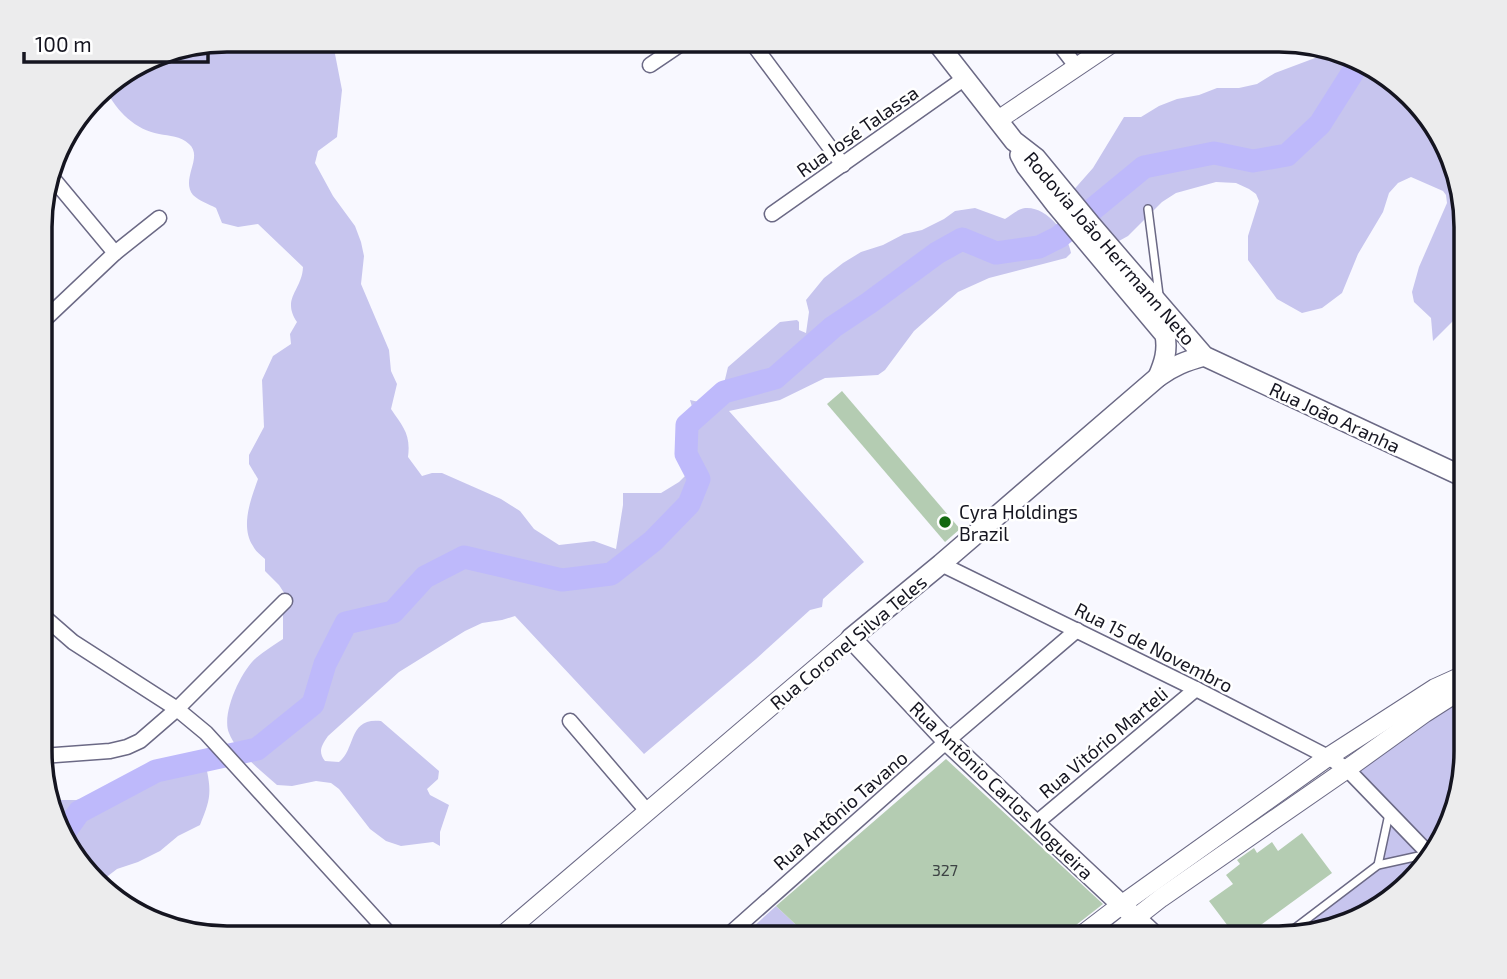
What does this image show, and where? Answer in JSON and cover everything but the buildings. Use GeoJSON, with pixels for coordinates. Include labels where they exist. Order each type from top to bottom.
{"type":"FeatureCollection","features":[{"type":"Feature","properties":{"kind":"main road","name":"Rodovia João Herrmann Neto"},"geometry":{"type":"LineString","coordinates":[[944,52],[1014,141],[1026,166],[1062,200],[1165,335],[1166,356],[1158,377]]}},
{"type":"Feature","properties":{"kind":"main road","name":"Rodovia João Herrmann Neto"},"geometry":{"type":"LineString","coordinates":[[1087,231],[1161,306],[1204,356]]}},
{"type":"Feature","properties":{"kind":"main road","name":"Rua Coronel Silva Teles"},"geometry":{"type":"LineString","coordinates":[[851,638],[942,564],[1158,377],[1183,362],[1204,356]]}},
{"type":"Feature","properties":{"kind":"main road","name":"Rua João Aranha"},"geometry":{"type":"LineString","coordinates":[[1204,356],[1454,472]]}},
{"type":"Feature","properties":{"kind":"main road","name":"Rua Antônio Carlos Nogueira"},"geometry":{"type":"LineString","coordinates":[[851,638],[947,741],[1144,926]]}},
{"type":"Feature","properties":{"kind":"street"},"geometry":{"type":"LineString","coordinates":[[650,65],[669,52]]}},
{"type":"Feature","properties":{"kind":"street"},"geometry":{"type":"LineString","coordinates":[[759,52],[843,165]]}},
{"type":"Feature","properties":{"kind":"street"},"geometry":{"type":"LineString","coordinates":[[1065,52],[1076,66]]}},
{"type":"Feature","properties":{"kind":"street"},"geometry":{"type":"LineString","coordinates":[[998,120],[1098,52]]}},
{"type":"Feature","properties":{"kind":"street","name":"Rua José Talassa"},"geometry":{"type":"LineString","coordinates":[[772,214],[965,78]]}},
{"type":"Feature","properties":{"kind":"street"},"geometry":{"type":"LineString","coordinates":[[58,185],[115,253]]}},
{"type":"Feature","properties":{"kind":"street"},"geometry":{"type":"LineString","coordinates":[[52,313],[115,253],[159,218]]}},
{"type":"Feature","properties":{"kind":"street","name":"Rua 15 de Novembro"},"geometry":{"type":"LineString","coordinates":[[942,564],[1328,757],[1347,769],[1424,850]]}},
{"type":"Feature","properties":{"kind":"street"},"geometry":{"type":"LineString","coordinates":[[52,755],[110,751],[140,741],[177,709],[285,601]]}},
{"type":"Feature","properties":{"kind":"street"},"geometry":{"type":"LineString","coordinates":[[52,624],[73,642],[177,709],[206,733],[382,926]]}},
{"type":"Feature","properties":{"kind":"street","name":"Rua Antônio Tavano"},"geometry":{"type":"LineString","coordinates":[[739,926],[1077,630]]}},
{"type":"Feature","properties":{"kind":"street","name":"Rua Coronel Silva Teles"},"geometry":{"type":"LineString","coordinates":[[513,926],[851,638]]}},
{"type":"Feature","properties":{"kind":"street"},"geometry":{"type":"LineString","coordinates":[[1118,926],[1128,912],[1328,757],[1434,688],[1454,679]]}},
{"type":"Feature","properties":{"kind":"street","name":"Rua Vitório Marteli"},"geometry":{"type":"LineString","coordinates":[[1035,824],[1196,689]]}},
{"type":"Feature","properties":{"kind":"street"},"geometry":{"type":"LineString","coordinates":[[1102,926],[1161,898],[1454,696]]}},
{"type":"Feature","properties":{"kind":"street"},"geometry":{"type":"LineString","coordinates":[[570,721],[647,811]]}},
{"type":"Feature","properties":{"kind":"lane"},"geometry":{"type":"LineString","coordinates":[[1147,209],[1161,306]]}},
{"type":"Feature","properties":{"kind":"lane"},"geometry":{"type":"LineString","coordinates":[[1378,865],[1389,813]]}},
{"type":"Feature","properties":{"kind":"lane"},"geometry":{"type":"LineString","coordinates":[[1299,925],[1378,865],[1418,858]]}},
{"type":"Feature","properties":{"kind":"shaded area"},"geometry":{"type":"Polygon","coordinates":[[[227,52],[335,52],[342,90],[337,137],[318,151],[315,163],[333,196],[355,226],[361,242],[364,256],[361,284],[389,350],[391,371],[397,384],[391,409],[407,436],[408,457],[422,476],[442,473],[501,499],[520,511],[534,529],[559,545],[594,541],[616,549],[623,493],[661,493],[679,482],[694,467],[696,457],[691,428],[697,424],[690,400],[708,404],[717,401],[721,396],[728,367],[780,322],[797,320],[799,330],[806,333],[809,312],[806,300],[824,278],[861,252],[904,234],[922,230],[955,211],[975,208],[1005,219],[1025,208],[1048,216],[1066,238],[1071,253],[1066,258],[989,278],[958,292],[914,331],[885,370],[878,375],[825,378],[780,400],[729,411],[864,562],[823,599],[822,607],[810,610],[644,754],[515,616],[482,623],[465,631],[399,672],[328,736],[321,752],[325,761],[339,762],[363,724],[381,721],[439,771],[438,779],[427,789],[430,795],[449,805],[440,832],[440,846],[433,842],[401,846],[386,841],[370,829],[339,789],[331,783],[316,781],[292,786],[277,785],[243,754],[229,733],[227,725],[230,704],[239,682],[256,658],[283,639],[283,607],[290,602],[279,585],[265,571],[265,559],[255,550],[249,538],[248,512],[258,479],[249,464],[249,455],[264,427],[262,380],[273,356],[291,344],[290,334],[297,322],[291,307],[292,300],[303,267],[258,224],[238,227],[222,223],[216,208],[195,197],[190,189],[194,155],[189,144],[178,138],[142,128],[116,106],[111,97],[130,82],[182,58],[227,52]]]}},
{"type":"Feature","properties":{"kind":"shaded area"},"geometry":{"type":"Polygon","coordinates":[[[1315,58],[1325,58],[1347,66],[1386,89],[1418,121],[1441,160],[1449,182],[1454,216],[1454,320],[1433,341],[1431,318],[1414,302],[1412,292],[1419,267],[1447,203],[1446,195],[1443,191],[1411,177],[1398,183],[1389,193],[1383,212],[1358,254],[1342,293],[1322,308],[1302,313],[1277,299],[1248,260],[1248,236],[1259,201],[1256,194],[1249,189],[1236,183],[1216,182],[1176,193],[1162,202],[1128,236],[1108,247],[1063,202],[1093,168],[1124,117],[1141,117],[1177,99],[1217,88],[1239,88],[1257,84],[1275,73],[1315,58]]]}},
{"type":"Feature","properties":{"kind":"shaded area"},"geometry":{"type":"Polygon","coordinates":[[[1454,702],[1454,763],[1451,786],[1445,808],[1425,849],[1403,875],[1367,903],[1336,917],[1300,925],[1379,865],[1388,814],[1347,770],[1454,702]]]}},
{"type":"Feature","properties":{"kind":"shaded area"},"geometry":{"type":"Polygon","coordinates":[[[171,760],[207,771],[209,798],[206,810],[200,825],[178,836],[160,851],[117,869],[106,877],[82,849],[60,800],[76,800],[113,789],[149,763],[171,760]]]}},
{"type":"Feature","properties":{"kind":"shaded area"},"geometry":{"type":"Polygon","coordinates":[[[776,906],[797,926],[754,926],[776,906]]]}},
{"type":"Feature","properties":{"kind":"waterway"},"geometry":{"type":"LineString","coordinates":[[69,825],[79,812],[156,771],[257,749],[313,704],[325,664],[346,623],[393,612],[425,577],[464,557],[562,580],[611,574],[653,541],[689,504],[699,479],[686,454],[687,425],[724,392],[775,378],[833,327],[937,253],[962,239],[996,253],[1039,247],[1059,237],[1144,167],[1214,153],[1253,161],[1287,155],[1320,124],[1354,70]]}},
{"type":"Feature","properties":{"kind":"place","name":"Cyra Holdings Brazil"},"geometry":{"type":"Point","coordinates":[945,522]}}]}
